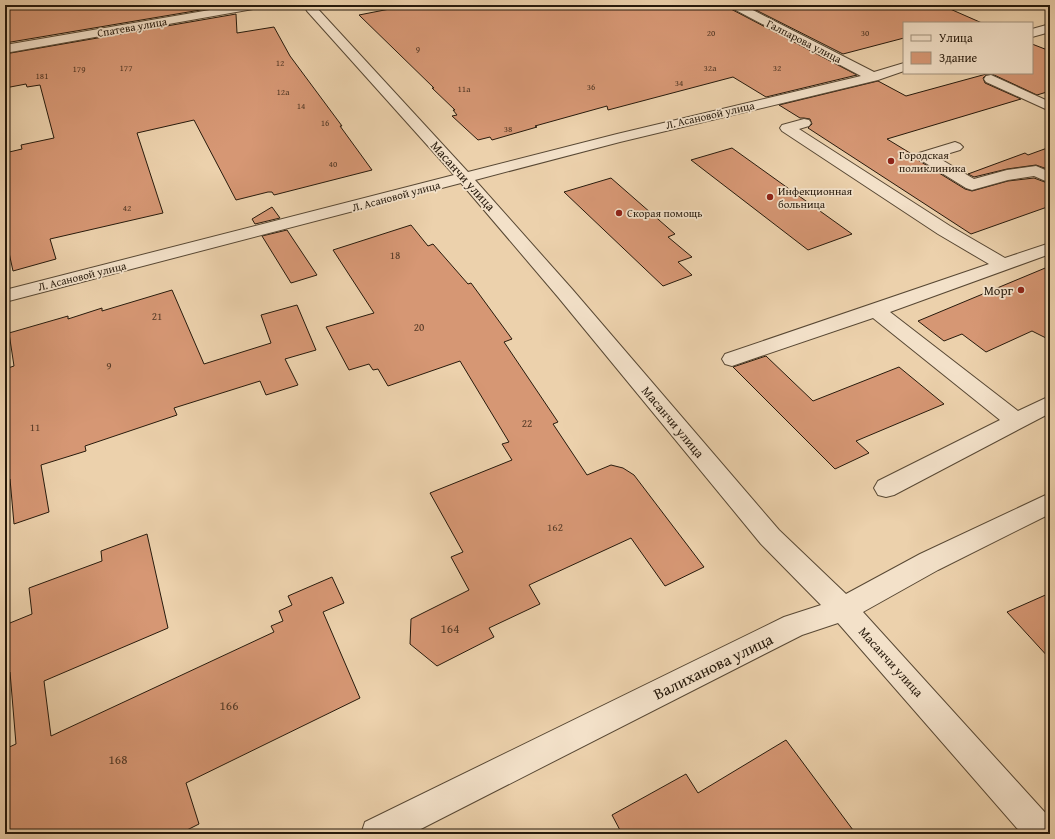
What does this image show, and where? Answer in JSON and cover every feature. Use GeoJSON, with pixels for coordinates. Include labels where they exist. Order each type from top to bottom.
{"type":"FeatureCollection","features":[{"type":"Feature","properties":{"kind":"street","name":"Спатева улица"},"geometry":{"type":"LineString","coordinates":[[5,49],[259,5]]}},
{"type":"Feature","properties":{"kind":"street","name":"Масанчи улица"},"geometry":{"type":"LineString","coordinates":[[310,5],[311,9],[465,178],[565,292],[770,537],[843,609],[1044,834]]}},
{"type":"Feature","properties":{"kind":"street","name":"Галпарова улица"},"geometry":{"type":"LineString","coordinates":[[734,5],[873,76]]}},
{"type":"Feature","properties":{"kind":"street"},"geometry":{"type":"LineString","coordinates":[[1033,33],[1050,28]]}},
{"type":"Feature","properties":{"kind":"street","name":"Л. Асановой улица"},"geometry":{"type":"LineString","coordinates":[[5,296],[618,138],[873,76],[903,67]]}},
{"type":"Feature","properties":{"kind":"street"},"geometry":{"type":"LineString","coordinates":[[992,79],[1050,107]]}},
{"type":"Feature","properties":{"kind":"street"},"geometry":{"type":"LineString","coordinates":[[804,123],[787,128],[944,230],[1004,265]]}},
{"type":"Feature","properties":{"kind":"street"},"geometry":{"type":"LineString","coordinates":[[955,147],[924,156],[972,185],[1008,175],[1036,171],[1050,178]]}},
{"type":"Feature","properties":{"kind":"street"},"geometry":{"type":"LineString","coordinates":[[732,359],[1050,248]]}},
{"type":"Feature","properties":{"kind":"street"},"geometry":{"type":"LineString","coordinates":[[876,310],[1016,421]]}},
{"type":"Feature","properties":{"kind":"street"},"geometry":{"type":"LineString","coordinates":[[886,488],[1050,404]]}},
{"type":"Feature","properties":{"kind":"street","name":"Валиханова улица"},"geometry":{"type":"LineString","coordinates":[[377,834],[794,626],[843,609],[929,562],[1050,503]]}},
{"type":"Feature","properties":{"kind":"building"},"geometry":{"type":"Polygon","coordinates":[[[30,5],[230,5],[5,43],[5,9],[30,5]]]}},
{"type":"Feature","properties":{"kind":"building"},"geometry":{"type":"Polygon","coordinates":[[[410,5],[726,5],[729,8],[857,75],[766,97],[733,77],[608,110],[607,106],[535,126],[537,127],[492,140],[490,137],[478,140],[452,116],[457,115],[453,110],[455,110],[359,15],[410,5]]]}},
{"type":"Feature","properties":{"kind":"building"},"geometry":{"type":"Polygon","coordinates":[[[746,5],[941,5],[980,22],[903,22],[903,38],[843,54],[746,5]]]}},
{"type":"Feature","properties":{"kind":"building"},"geometry":{"type":"Polygon","coordinates":[[[236,14],[237,33],[274,27],[290,56],[342,126],[340,126],[372,170],[274,195],[272,192],[268,192],[236,200],[194,120],[137,133],[163,213],[50,239],[56,259],[13,271],[5,234],[5,153],[22,149],[21,145],[54,138],[40,85],[27,87],[26,84],[5,88],[5,54],[236,14]]]}},
{"type":"Feature","properties":{"kind":"building","name":"Городская поликлиника"},"geometry":{"type":"Polygon","coordinates":[[[1033,44],[1050,51],[1050,91],[1037,95],[992,74],[1033,74],[1033,44]]]}},
{"type":"Feature","properties":{"kind":"building","name":"Городская поликлиника"},"geometry":{"type":"Polygon","coordinates":[[[986,74],[992,74],[986,75],[983,78],[985,83],[1021,99],[887,139],[965,189],[972,191],[1008,181],[1034,178],[1050,184],[1050,206],[971,234],[808,128],[812,124],[810,119],[800,118],[779,105],[878,81],[906,96],[986,74]]]}},
{"type":"Feature","properties":{"kind":"building"},"geometry":{"type":"Polygon","coordinates":[[[1050,147],[1050,170],[1036,165],[1007,169],[974,177],[968,174],[1025,153],[1028,155],[1050,147]]]}},
{"type":"Feature","properties":{"kind":"building","name":"Инфекционная больница"},"geometry":{"type":"Polygon","coordinates":[[[732,148],[852,234],[808,250],[691,160],[732,148]]]}},
{"type":"Feature","properties":{"kind":"building","name":"Скорая помощь"},"geometry":{"type":"Polygon","coordinates":[[[611,178],[675,234],[668,237],[692,257],[678,262],[692,275],[663,286],[564,192],[611,178]]]}},
{"type":"Feature","properties":{"kind":"building"},"geometry":{"type":"Polygon","coordinates":[[[272,207],[280,218],[255,224],[252,219],[272,207]]]}},
{"type":"Feature","properties":{"kind":"building"},"geometry":{"type":"Polygon","coordinates":[[[411,225],[428,246],[433,244],[468,284],[471,283],[512,339],[504,342],[558,422],[553,424],[587,475],[611,465],[623,468],[634,475],[704,567],[665,586],[631,538],[529,585],[540,604],[489,628],[494,637],[437,666],[410,644],[411,619],[469,590],[451,557],[463,552],[430,493],[512,460],[502,444],[509,442],[460,361],[388,386],[378,369],[373,370],[369,364],[349,370],[326,327],[374,313],[333,250],[411,225]]]}},
{"type":"Feature","properties":{"kind":"building"},"geometry":{"type":"Polygon","coordinates":[[[287,230],[317,275],[291,283],[262,236],[287,230]]]}},
{"type":"Feature","properties":{"kind":"building","name":"Морг"},"geometry":{"type":"Polygon","coordinates":[[[1050,266],[1050,340],[1032,331],[986,352],[962,334],[944,341],[918,321],[1050,266]]]}},
{"type":"Feature","properties":{"kind":"building"},"geometry":{"type":"Polygon","coordinates":[[[172,290],[204,364],[271,343],[261,315],[297,305],[316,350],[285,359],[298,385],[266,395],[260,381],[174,408],[177,415],[85,446],[86,451],[41,465],[49,512],[14,524],[10,479],[5,480],[5,369],[14,366],[9,333],[68,316],[68,319],[102,308],[102,311],[172,290]]]}},
{"type":"Feature","properties":{"kind":"building"},"geometry":{"type":"Polygon","coordinates":[[[766,356],[813,401],[899,367],[944,404],[856,441],[869,453],[835,469],[733,367],[766,356]]]}},
{"type":"Feature","properties":{"kind":"building"},"geometry":{"type":"Polygon","coordinates":[[[147,534],[168,628],[44,681],[51,736],[274,632],[271,626],[283,621],[279,611],[292,605],[288,596],[332,577],[344,603],[323,612],[360,698],[186,783],[199,824],[179,834],[5,834],[5,749],[16,744],[10,672],[5,675],[5,625],[32,614],[29,588],[102,561],[101,551],[147,534]]]}},
{"type":"Feature","properties":{"kind":"building"},"geometry":{"type":"Polygon","coordinates":[[[1050,593],[1050,659],[1007,612],[1050,593]]]}},
{"type":"Feature","properties":{"kind":"building"},"geometry":{"type":"Polygon","coordinates":[[[786,740],[856,834],[622,834],[612,815],[686,774],[698,793],[786,740]]]}},
{"type":"Feature","properties":{"kind":"place","name":"Городская поликлиника"},"geometry":{"type":"Point","coordinates":[891,161]}},
{"type":"Feature","properties":{"kind":"place","name":"Инфекционная больница"},"geometry":{"type":"Point","coordinates":[770,197]}},
{"type":"Feature","properties":{"kind":"place","name":"Скорая помощь"},"geometry":{"type":"Point","coordinates":[619,213]}},
{"type":"Feature","properties":{"kind":"place","name":"Морг"},"geometry":{"type":"Point","coordinates":[1021,290]}}]}
